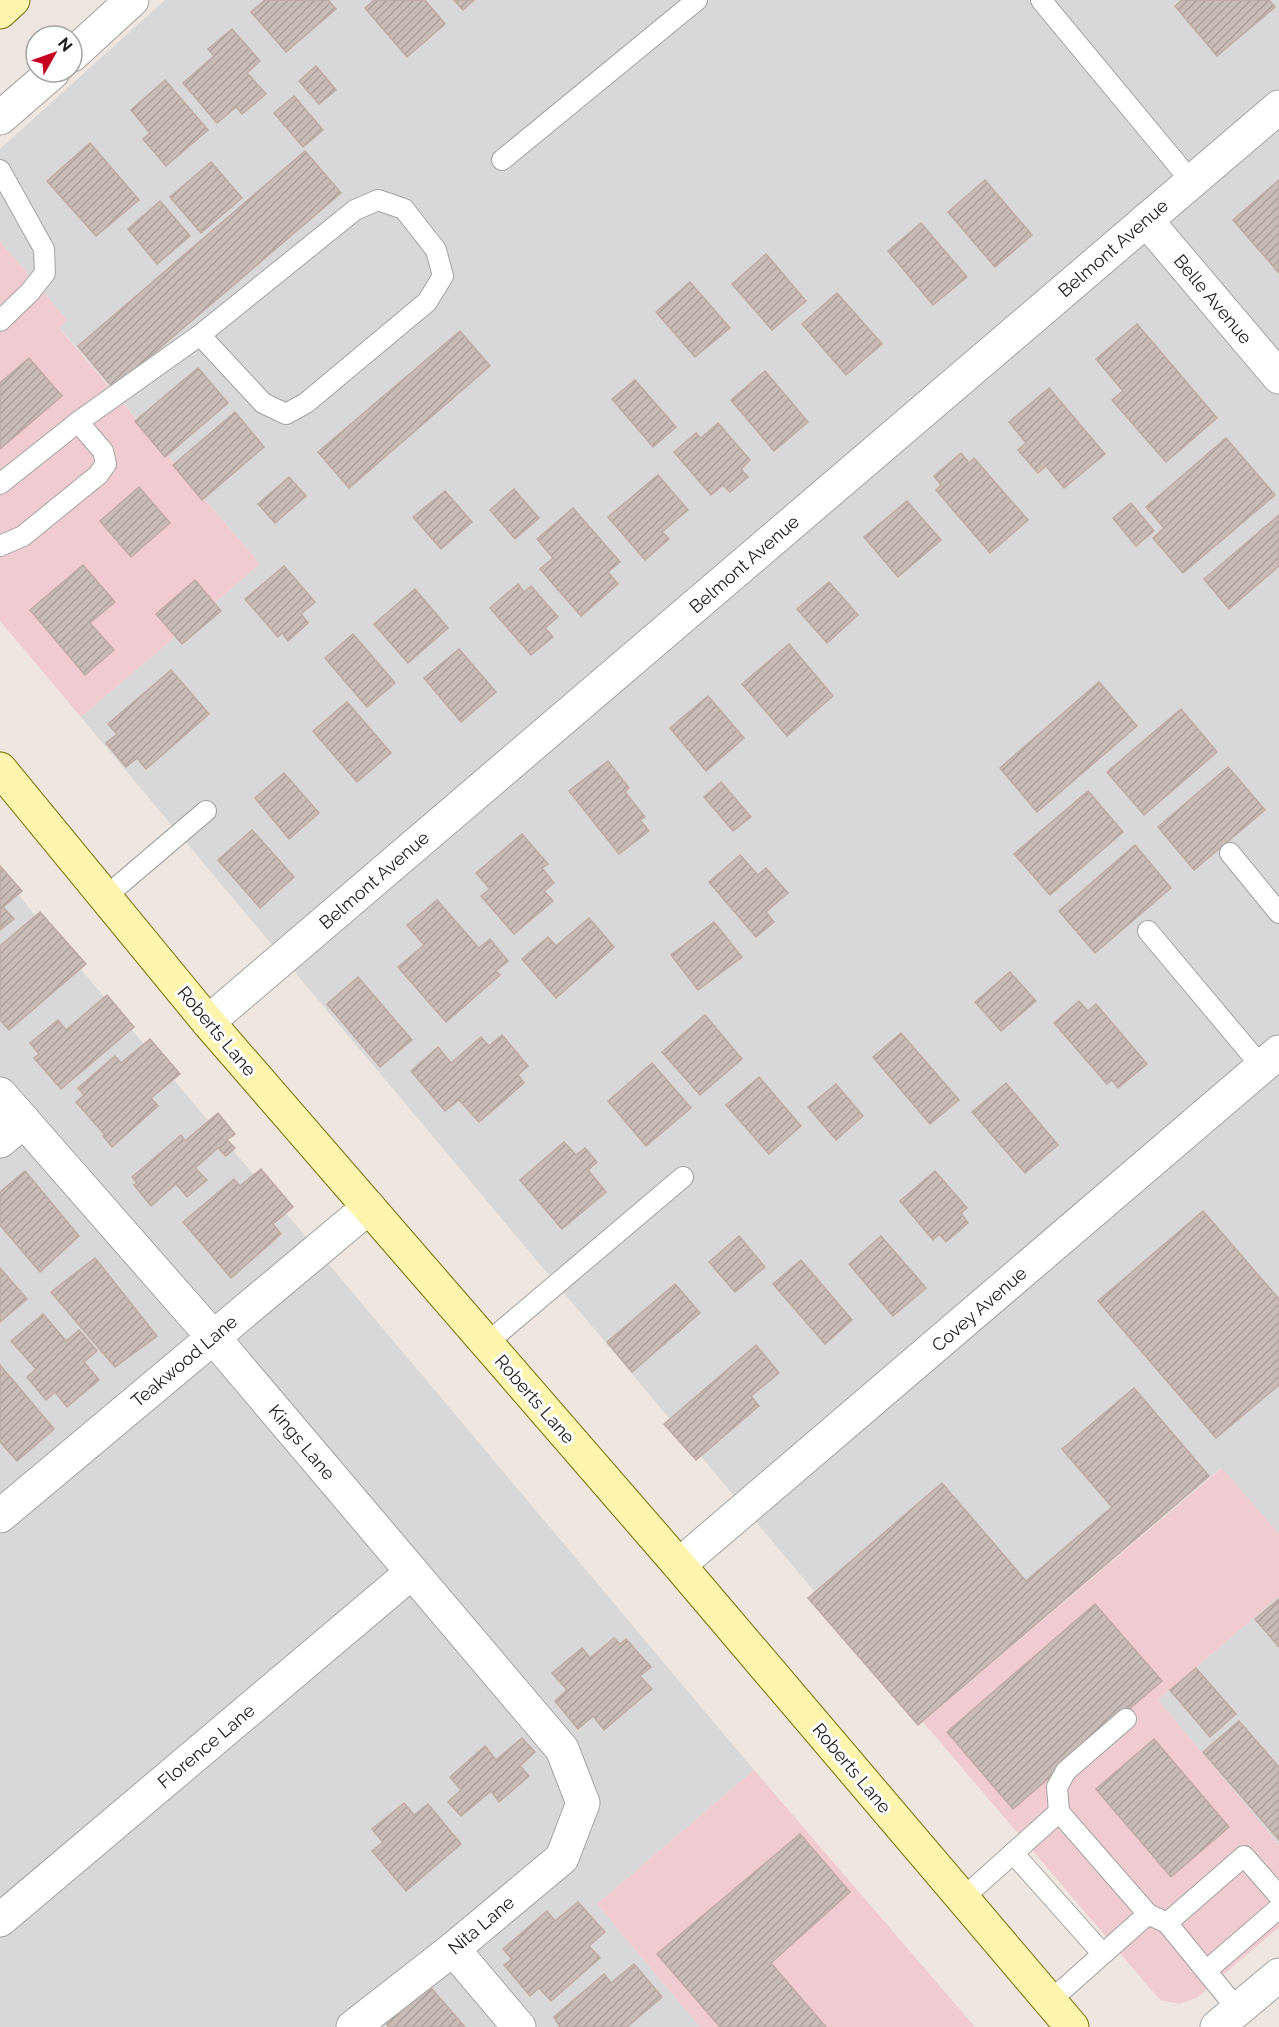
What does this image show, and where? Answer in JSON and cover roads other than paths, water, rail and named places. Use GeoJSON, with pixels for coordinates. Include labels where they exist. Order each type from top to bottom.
{"type":"FeatureCollection","features":[{"type":"Feature","properties":{"kind":"main road"},"geometry":{"type":"LineString","coordinates":[[0,12],[13,0]]}},
{"type":"Feature","properties":{"kind":"main road","name":"Roberts Lane"},"geometry":{"type":"LineString","coordinates":[[0,769],[208,1022],[679,1565],[1072,2027]]}},
{"type":"Feature","properties":{"kind":"street"},"geometry":{"type":"LineString","coordinates":[[84,44],[132,0]]}},
{"type":"Feature","properties":{"kind":"street"},"geometry":{"type":"LineString","coordinates":[[0,118],[39,84]]}},
{"type":"Feature","properties":{"kind":"street","name":"Belmont Avenue"},"geometry":{"type":"LineString","coordinates":[[208,1022],[1279,107]]}},
{"type":"Feature","properties":{"kind":"street","name":"Belle Avenue"},"geometry":{"type":"LineString","coordinates":[[1146,220],[1279,377]]}},
{"type":"Feature","properties":{"kind":"street","name":"Covey Avenue"},"geometry":{"type":"LineString","coordinates":[[679,1565],[1271,1059]]}},
{"type":"Feature","properties":{"kind":"street","name":"Kings Lane"},"geometry":{"type":"LineString","coordinates":[[0,1094],[12,1131],[213,1337],[562,1749],[583,1803]]}},
{"type":"Feature","properties":{"kind":"street","name":"Teakwood Lane"},"geometry":{"type":"LineString","coordinates":[[0,1516],[369,1207]]}},
{"type":"Feature","properties":{"kind":"street","name":"Florence Lane"},"geometry":{"type":"LineString","coordinates":[[0,1920],[411,1573]]}},
{"type":"Feature","properties":{"kind":"street","name":"Nita Lane"},"geometry":{"type":"LineString","coordinates":[[353,2027],[453,1949],[562,1858],[583,1803]]}},
{"type":"Feature","properties":{"kind":"street"},"geometry":{"type":"LineString","coordinates":[[453,1949],[519,2027]]}},
{"type":"Feature","properties":{"kind":"street"},"geometry":{"type":"LineString","coordinates":[[1227,2018],[1279,1975]]}},
{"type":"Feature","properties":{"kind":"lane"},"geometry":{"type":"LineString","coordinates":[[502,160],[697,0]]}},
{"type":"Feature","properties":{"kind":"lane"},"geometry":{"type":"LineString","coordinates":[[1041,0],[1191,181]]}},
{"type":"Feature","properties":{"kind":"lane"},"geometry":{"type":"LineString","coordinates":[[0,170],[44,249],[45,273],[30,292],[0,321]]}},
{"type":"Feature","properties":{"kind":"lane"},"geometry":{"type":"LineString","coordinates":[[0,484],[78,422],[200,335],[355,210],[378,200],[404,209],[436,250],[442,276],[427,302],[306,403],[286,414],[263,403],[200,335]]}},
{"type":"Feature","properties":{"kind":"lane"},"geometry":{"type":"LineString","coordinates":[[0,546],[24,536],[98,475],[106,464],[103,451],[78,422]]}},
{"type":"Feature","properties":{"kind":"lane"},"geometry":{"type":"LineString","coordinates":[[105,897],[206,811]]}},
{"type":"Feature","properties":{"kind":"lane"},"geometry":{"type":"LineString","coordinates":[[1230,853],[1279,913]]}},
{"type":"Feature","properties":{"kind":"lane"},"geometry":{"type":"LineString","coordinates":[[1148,931],[1271,1059]]}},
{"type":"Feature","properties":{"kind":"lane"},"geometry":{"type":"LineString","coordinates":[[487,1343],[683,1176]]}},
{"type":"Feature","properties":{"kind":"lane"},"geometry":{"type":"LineString","coordinates":[[1126,1719],[1065,1771],[1057,1787],[1059,1812],[1148,1914],[1167,1923],[1206,1971],[1227,2018]]}},
{"type":"Feature","properties":{"kind":"lane"},"geometry":{"type":"LineString","coordinates":[[963,1898],[1059,1812]]}},
{"type":"Feature","properties":{"kind":"lane"},"geometry":{"type":"LineString","coordinates":[[1013,1853],[1102,1953]]}},
{"type":"Feature","properties":{"kind":"lane"},"geometry":{"type":"LineString","coordinates":[[1167,1923],[1244,1856],[1279,1896]]}},
{"type":"Feature","properties":{"kind":"lane"},"geometry":{"type":"LineString","coordinates":[[1206,1971],[1279,1908]]}},
{"type":"Feature","properties":{"kind":"lane"},"geometry":{"type":"LineString","coordinates":[[1050,2001],[1148,1914]]}}]}
